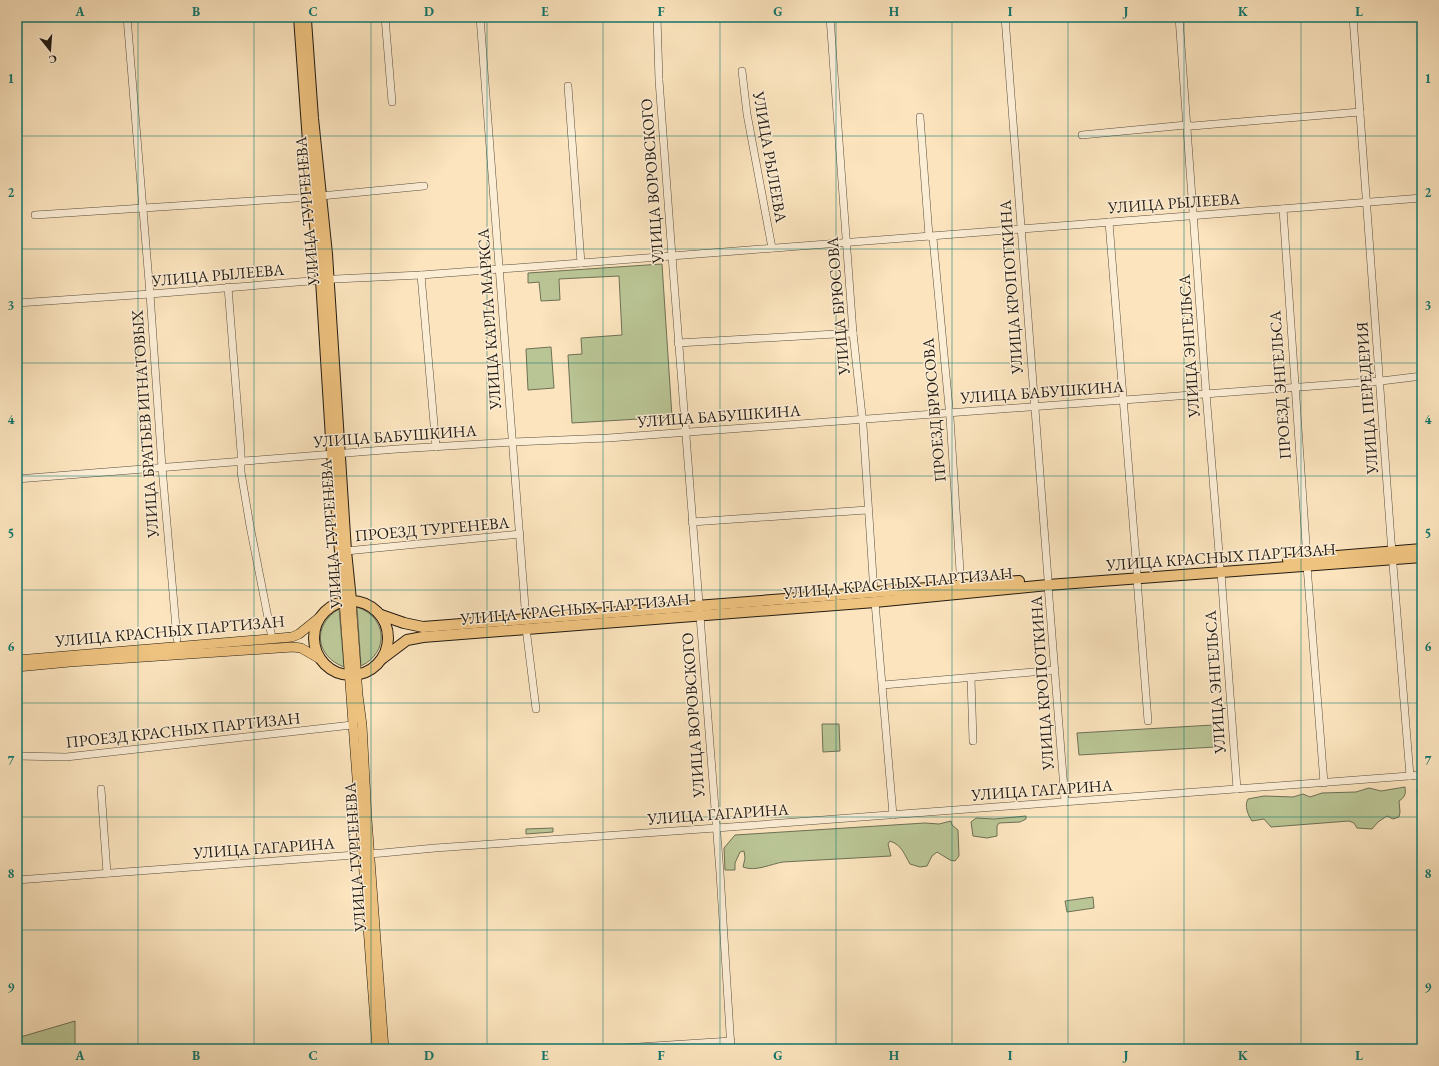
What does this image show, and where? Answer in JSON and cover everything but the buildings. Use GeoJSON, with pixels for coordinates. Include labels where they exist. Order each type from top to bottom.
{"type":"FeatureCollection","features":[{"type":"Feature","properties":{"kind":"highway","name":"УЛИЦА ТУРГЕНЕВА"},"geometry":{"type":"LineString","coordinates":[[299,17],[325,280],[336,454],[348,601]]}},
{"type":"Feature","properties":{"kind":"highway","name":"УЛИЦА ТУРГЕНЕВА"},"geometry":{"type":"LineString","coordinates":[[306,17],[313,118],[316,196]]}},
{"type":"Feature","properties":{"kind":"highway","name":"УЛИЦА ТУРГЕНЕВА"},"geometry":{"type":"LineString","coordinates":[[336,454],[346,551],[348,601]]}},
{"type":"Feature","properties":{"kind":"highway","name":"УЛИЦА КРАСНЫХ ПАРТИЗАН"},"geometry":{"type":"LineString","coordinates":[[1393,556],[1422,549]]}},
{"type":"Feature","properties":{"kind":"highway","name":"УЛИЦА КРАСНЫХ ПАРТИЗАН"},"geometry":{"type":"LineString","coordinates":[[348,601],[368,604],[381,615],[423,628],[526,624],[1307,562],[1393,556],[1422,557]]}},
{"type":"Feature","properties":{"kind":"highway","name":"УЛИЦА КРАСНЫХ ПАРТИЗАН"},"geometry":{"type":"LineString","coordinates":[[874,597],[961,586],[1048,582]]}},
{"type":"Feature","properties":{"kind":"highway"},"geometry":{"type":"LineString","coordinates":[[348,601],[329,608],[320,617],[315,629],[314,641],[320,659],[333,670],[353,675]]}},
{"type":"Feature","properties":{"kind":"highway"},"geometry":{"type":"LineString","coordinates":[[381,615],[386,623],[388,632],[387,650],[383,658]]}},
{"type":"Feature","properties":{"kind":"highway","name":"УЛИЦА КРАСНЫХ ПАРТИЗАН"},"geometry":{"type":"LineString","coordinates":[[353,675],[367,672],[407,640],[526,624]]}},
{"type":"Feature","properties":{"kind":"main road","name":"УЛИЦА ТУРГЕНЕВА"},"geometry":{"type":"LineString","coordinates":[[348,601],[353,675],[352,725],[366,854],[384,1049]]}},
{"type":"Feature","properties":{"kind":"main road","name":"УЛИЦА КРАСНЫХ ПАРТИЗАН"},"geometry":{"type":"LineString","coordinates":[[17,660],[292,637],[299,634],[320,617]]}},
{"type":"Feature","properties":{"kind":"main road","name":"УЛИЦА КРАСНЫХ ПАРТИЗАН"},"geometry":{"type":"LineString","coordinates":[[17,667],[293,647],[301,648],[320,659]]}},
{"type":"Feature","properties":{"kind":"main road","name":"УЛИЦА ТУРГЕНЕВА"},"geometry":{"type":"LineString","coordinates":[[353,675],[362,725],[366,854],[377,1049]]}},
{"type":"Feature","properties":{"kind":"street","name":"УЛИЦА БРАТЬЕВ ИГНАТОВЫХ"},"geometry":{"type":"LineString","coordinates":[[127,17],[177,639]]}},
{"type":"Feature","properties":{"kind":"street"},"geometry":{"type":"LineString","coordinates":[[384,17],[392,102]]}},
{"type":"Feature","properties":{"kind":"street","name":"УЛИЦА КАРЛА МАРКСА"},"geometry":{"type":"LineString","coordinates":[[480,17],[526,624],[536,709]]}},
{"type":"Feature","properties":{"kind":"street","name":"УЛИЦА ВОРОВСКОГО"},"geometry":{"type":"LineString","coordinates":[[657,17],[659,80],[716,828],[731,1049]]}},
{"type":"Feature","properties":{"kind":"street","name":"УЛИЦА БРЮСОВА"},"geometry":{"type":"LineString","coordinates":[[830,17],[853,333],[862,419],[874,597],[894,815]]}},
{"type":"Feature","properties":{"kind":"street","name":"УЛИЦА КРОПОТКИНА"},"geometry":{"type":"LineString","coordinates":[[1005,17],[1065,802]]}},
{"type":"Feature","properties":{"kind":"street","name":"УЛИЦА ЭНГЕЛЬСА"},"geometry":{"type":"LineString","coordinates":[[1179,17],[1206,393],[1221,569],[1237,789]]}},
{"type":"Feature","properties":{"kind":"street","name":"УЛИЦА ПЕРЕДЕРИЯ"},"geometry":{"type":"LineString","coordinates":[[1353,17],[1410,776]]}},
{"type":"Feature","properties":{"kind":"street","name":"УЛИЦА РЫЛЕЕВА"},"geometry":{"type":"LineString","coordinates":[[742,71],[747,114],[772,248]]}},
{"type":"Feature","properties":{"kind":"street"},"geometry":{"type":"LineString","coordinates":[[568,86],[581,263]]}},
{"type":"Feature","properties":{"kind":"street"},"geometry":{"type":"LineString","coordinates":[[1082,135],[1186,125],[1192,126],[1360,112]]}},
{"type":"Feature","properties":{"kind":"street"},"geometry":{"type":"LineString","coordinates":[[920,117],[929,236]]}},
{"type":"Feature","properties":{"kind":"street"},"geometry":{"type":"LineString","coordinates":[[35,215],[316,196],[424,186]]}},
{"type":"Feature","properties":{"kind":"street","name":"УЛИЦА РЫЛЕЕВА"},"geometry":{"type":"LineString","coordinates":[[17,303],[325,280],[421,275],[1422,198]]}},
{"type":"Feature","properties":{"kind":"street","name":"ПРОЕЗД ЭНГЕЛЬСА"},"geometry":{"type":"LineString","coordinates":[[1283,209],[1294,387],[1324,783]]}},
{"type":"Feature","properties":{"kind":"street"},"geometry":{"type":"LineString","coordinates":[[1109,222],[1148,721]]}},
{"type":"Feature","properties":{"kind":"street","name":"ПРОЕЗД БРЮСОВА"},"geometry":{"type":"LineString","coordinates":[[929,236],[933,238],[950,412],[961,586]]}},
{"type":"Feature","properties":{"kind":"street"},"geometry":{"type":"LineString","coordinates":[[421,275],[436,447]]}},
{"type":"Feature","properties":{"kind":"street"},"geometry":{"type":"LineString","coordinates":[[228,287],[241,472],[272,638]]}},
{"type":"Feature","properties":{"kind":"street"},"geometry":{"type":"LineString","coordinates":[[678,343],[853,333]]}},
{"type":"Feature","properties":{"kind":"street","name":"УЛИЦА БАБУШКИНА"},"geometry":{"type":"LineString","coordinates":[[17,479],[436,447],[608,438],[1380,381],[1422,376]]}},
{"type":"Feature","properties":{"kind":"street"},"geometry":{"type":"LineString","coordinates":[[692,522],[868,510]]}},
{"type":"Feature","properties":{"kind":"street","name":"ПРОЕЗД ТУРГЕНЕВА"},"geometry":{"type":"LineString","coordinates":[[346,551],[520,534]]}},
{"type":"Feature","properties":{"kind":"street"},"geometry":{"type":"LineString","coordinates":[[883,685],[1055,670]]}},
{"type":"Feature","properties":{"kind":"street"},"geometry":{"type":"LineString","coordinates":[[970,678],[973,741]]}},
{"type":"Feature","properties":{"kind":"street","name":"ПРОЕЗД КРАСНЫХ ПАРТИЗАН"},"geometry":{"type":"LineString","coordinates":[[17,756],[66,757],[352,725]]}},
{"type":"Feature","properties":{"kind":"street","name":"УЛИЦА ГАГАРИНА"},"geometry":{"type":"LineString","coordinates":[[17,880],[442,847],[894,815],[1422,775]]}},
{"type":"Feature","properties":{"kind":"street"},"geometry":{"type":"LineString","coordinates":[[101,789],[107,873]]}},
{"type":"Feature","properties":{"kind":"street"},"geometry":{"type":"LineString","coordinates":[[607,1049],[731,1041]]}},
{"type":"Feature","properties":{"kind":"green space"},"geometry":{"type":"Polygon","coordinates":[[[662,264],[672,417],[572,423],[568,355],[582,354],[581,338],[622,335],[619,276],[559,279],[560,300],[541,301],[539,282],[528,283],[528,273],[662,264]]]}},
{"type":"Feature","properties":{"kind":"green space"},"geometry":{"type":"Polygon","coordinates":[[[551,347],[554,388],[528,390],[526,349],[551,347]]]}},
{"type":"Feature","properties":{"kind":"green space"},"geometry":{"type":"Polygon","coordinates":[[[357,607],[367,612],[374,618],[379,626],[381,635],[377,652],[370,660],[361,666],[357,607]]]}},
{"type":"Feature","properties":{"kind":"green space"},"geometry":{"type":"Polygon","coordinates":[[[339,609],[344,667],[334,662],[327,656],[320,640],[324,623],[339,609]]]}},
{"type":"Feature","properties":{"kind":"green space"},"geometry":{"type":"Polygon","coordinates":[[[822,724],[839,724],[840,751],[823,752],[822,724]]]}},
{"type":"Feature","properties":{"kind":"green space"},"geometry":{"type":"Polygon","coordinates":[[[1213,725],[1215,747],[1079,755],[1077,733],[1213,725]]]}},
{"type":"Feature","properties":{"kind":"green space"},"geometry":{"type":"Polygon","coordinates":[[[1419,784],[1422,784],[1422,814],[1420,814],[1417,791],[1419,784]]]}},
{"type":"Feature","properties":{"kind":"green space"},"geometry":{"type":"Polygon","coordinates":[[[1405,787],[1405,795],[1399,801],[1399,817],[1393,819],[1387,816],[1378,822],[1372,829],[1357,828],[1354,823],[1349,821],[1271,827],[1264,819],[1252,821],[1246,807],[1248,799],[1264,796],[1293,797],[1303,794],[1310,797],[1322,793],[1356,792],[1369,788],[1381,791],[1405,787]]]}},
{"type":"Feature","properties":{"kind":"green space"},"geometry":{"type":"Polygon","coordinates":[[[1026,816],[1026,819],[1020,822],[999,823],[997,826],[997,836],[987,838],[973,836],[971,822],[976,818],[994,819],[1026,816]]]}},
{"type":"Feature","properties":{"kind":"green space"},"geometry":{"type":"Polygon","coordinates":[[[951,821],[952,825],[958,830],[959,856],[955,861],[950,860],[937,852],[932,856],[927,866],[920,867],[910,864],[900,847],[890,841],[888,844],[891,856],[783,862],[753,869],[743,867],[745,858],[744,851],[740,852],[735,863],[735,870],[725,870],[724,848],[735,835],[925,823],[939,824],[951,821]]]}},
{"type":"Feature","properties":{"kind":"green space"},"geometry":{"type":"Polygon","coordinates":[[[553,828],[553,832],[526,834],[526,829],[553,828]]]}},
{"type":"Feature","properties":{"kind":"green space"},"geometry":{"type":"Polygon","coordinates":[[[1093,897],[1094,908],[1067,912],[1065,901],[1093,897]]]}},
{"type":"Feature","properties":{"kind":"green space"},"geometry":{"type":"Polygon","coordinates":[[[75,1021],[75,1048],[17,1049],[17,1038],[75,1021]]]}}]}
